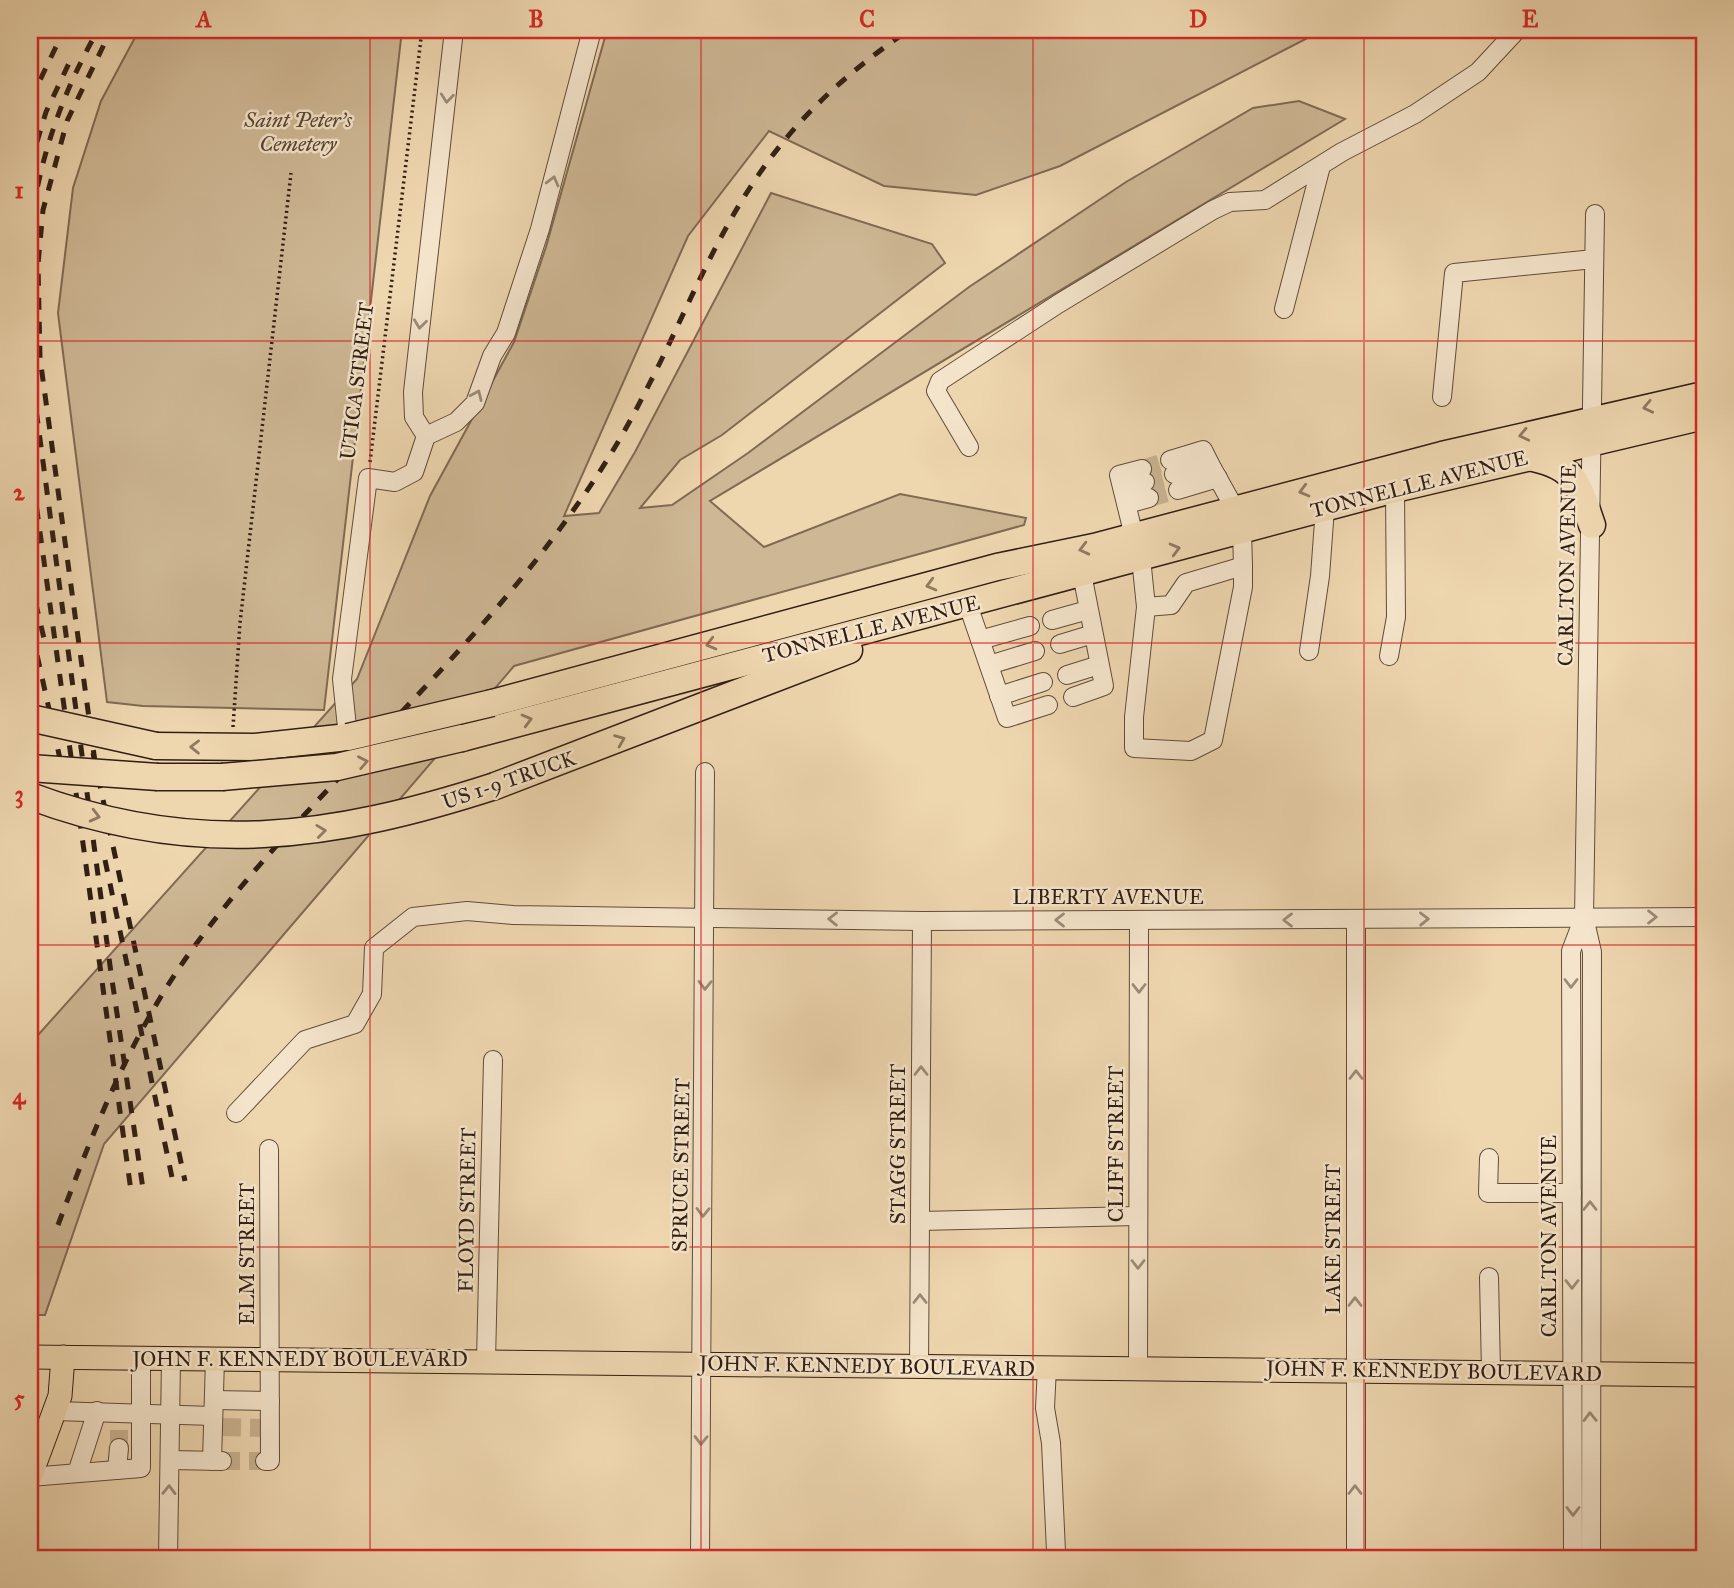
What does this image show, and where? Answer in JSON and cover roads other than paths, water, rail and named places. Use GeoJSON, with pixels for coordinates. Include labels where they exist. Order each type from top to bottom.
{"type":"FeatureCollection","features":[{"type":"Feature","properties":{"kind":"highway","name":"TONNELLE AVENUE"},"geometry":{"type":"LineString","coordinates":[[30,731],[156,746],[233,747],[348,737],[492,703],[997,567],[1138,547],[1591,430],[1704,395]]}},
{"type":"Feature","properties":{"kind":"highway","name":"TONNELLE AVENUE"},"geometry":{"type":"LineString","coordinates":[[1238,520],[1325,508],[1526,457],[1591,430],[1704,416]]}},
{"type":"Feature","properties":{"kind":"highway"},"geometry":{"type":"LineString","coordinates":[[1526,457],[1556,462],[1565,468],[1581,492],[1592,525]]}},
{"type":"Feature","properties":{"kind":"highway","name":"TONNELLE AVENUE"},"geometry":{"type":"LineString","coordinates":[[30,768],[158,777],[222,777],[337,767],[462,738],[1082,574],[1138,547]]}},
{"type":"Feature","properties":{"kind":"highway","name":"US 1-9 TRUCK"},"geometry":{"type":"LineString","coordinates":[[30,796],[73,811],[140,826],[197,833],[274,835],[332,829],[383,819],[495,786],[968,605]]}},
{"type":"Feature","properties":{"kind":"highway"},"geometry":{"type":"LineString","coordinates":[[30,718],[156,746]]}},
{"type":"Feature","properties":{"kind":"main road","name":"JOHN F. KENNEDY BOULEVARD"},"geometry":{"type":"LineString","coordinates":[[30,1356],[1704,1375]]}},
{"type":"Feature","properties":{"kind":"main road"},"geometry":{"type":"LineString","coordinates":[[30,1477],[62,1388],[63,1357]]}},
{"type":"Feature","properties":{"kind":"street"},"geometry":{"type":"LineString","coordinates":[[454,30],[413,392],[414,417],[426,436],[456,422],[475,403],[492,356],[506,333],[540,229],[592,30]]}},
{"type":"Feature","properties":{"kind":"street"},"geometry":{"type":"LineString","coordinates":[[969,447],[936,391],[940,381],[1058,304],[1213,210],[1230,202],[1265,200],[1415,114],[1478,72],[1517,30]]}},
{"type":"Feature","properties":{"kind":"street"},"geometry":{"type":"LineString","coordinates":[[1284,309],[1321,166]]}},
{"type":"Feature","properties":{"kind":"street","name":"CARLTON AVENUE"},"geometry":{"type":"LineString","coordinates":[[1573,1558],[1590,1245],[1592,952],[1584,917],[1595,214]]}},
{"type":"Feature","properties":{"kind":"street"},"geometry":{"type":"LineString","coordinates":[[1442,397],[1454,273],[1594,259]]}},
{"type":"Feature","properties":{"kind":"street","name":"UTICA STREET"},"geometry":{"type":"LineString","coordinates":[[348,737],[342,679],[368,478],[396,482],[414,472],[426,436]]}},
{"type":"Feature","properties":{"kind":"street"},"geometry":{"type":"LineString","coordinates":[[1125,496],[1145,483],[1119,475],[1138,547],[1145,615],[1134,748],[1191,751],[1213,740],[1243,587],[1243,566],[1238,520],[1214,471],[1203,450],[1174,475],[1214,471]]}},
{"type":"Feature","properties":{"kind":"street"},"geometry":{"type":"LineString","coordinates":[[1389,656],[1396,618],[1395,489]]}},
{"type":"Feature","properties":{"kind":"street"},"geometry":{"type":"LineString","coordinates":[[1308,651],[1320,576],[1325,508]]}},
{"type":"Feature","properties":{"kind":"street"},"geometry":{"type":"LineString","coordinates":[[1145,615],[1171,605],[1186,583],[1243,566]]}},
{"type":"Feature","properties":{"kind":"street"},"geometry":{"type":"LineString","coordinates":[[1073,696],[1104,686],[1082,574]]}},
{"type":"Feature","properties":{"kind":"street"},"geometry":{"type":"LineString","coordinates":[[968,605],[1007,718],[1048,705]]}},
{"type":"Feature","properties":{"kind":"street"},"geometry":{"type":"LineString","coordinates":[[1052,620],[1088,610]]}},
{"type":"Feature","properties":{"kind":"street"},"geometry":{"type":"LineString","coordinates":[[980,640],[1030,626]]}},
{"type":"Feature","properties":{"kind":"street"},"geometry":{"type":"LineString","coordinates":[[1060,644],[1093,634]]}},
{"type":"Feature","properties":{"kind":"street"},"geometry":{"type":"LineString","coordinates":[[989,665],[1035,651]]}},
{"type":"Feature","properties":{"kind":"street"},"geometry":{"type":"LineString","coordinates":[[1068,675],[1099,665]]}},
{"type":"Feature","properties":{"kind":"street"},"geometry":{"type":"LineString","coordinates":[[999,696],[1044,682]]}},
{"type":"Feature","properties":{"kind":"street","name":"SPRUCE STREET"},"geometry":{"type":"LineString","coordinates":[[700,1558],[705,772]]}},
{"type":"Feature","properties":{"kind":"street","name":"LIBERTY AVENUE"},"geometry":{"type":"LineString","coordinates":[[236,1113],[305,1040],[355,1024],[372,994],[374,948],[413,917],[467,911],[513,915],[922,921],[1704,917]]}},
{"type":"Feature","properties":{"kind":"street","name":"CARLTON AVENUE"},"geometry":{"type":"LineString","coordinates":[[1584,917],[1570,951],[1572,1244],[1591,1558]]}},
{"type":"Feature","properties":{"kind":"street","name":"CLIFF STREET"},"geometry":{"type":"LineString","coordinates":[[1139,920],[1139,1368]]}},
{"type":"Feature","properties":{"kind":"street","name":"LAKE STREET"},"geometry":{"type":"LineString","coordinates":[[1356,920],[1356,1558]]}},
{"type":"Feature","properties":{"kind":"street","name":"STAGG STREET"},"geometry":{"type":"LineString","coordinates":[[919,1367],[922,921]]}},
{"type":"Feature","properties":{"kind":"street","name":"FLOYD STREET"},"geometry":{"type":"LineString","coordinates":[[485,1360],[494,1060]]}},
{"type":"Feature","properties":{"kind":"street"},"geometry":{"type":"LineString","coordinates":[[1572,1096],[1591,1097]]}},
{"type":"Feature","properties":{"kind":"street","name":"ELM STREET"},"geometry":{"type":"LineString","coordinates":[[265,1461],[270,1461],[269,1149]]}},
{"type":"Feature","properties":{"kind":"street"},"geometry":{"type":"LineString","coordinates":[[1489,1158],[1488,1193],[1572,1194]]}},
{"type":"Feature","properties":{"kind":"street"},"geometry":{"type":"LineString","coordinates":[[920,1221],[1138,1216]]}},
{"type":"Feature","properties":{"kind":"street"},"geometry":{"type":"LineString","coordinates":[[1572,1244],[1590,1245]]}},
{"type":"Feature","properties":{"kind":"street"},"geometry":{"type":"LineString","coordinates":[[1489,1277],[1492,1372]]}},
{"type":"Feature","properties":{"kind":"street"},"geometry":{"type":"LineString","coordinates":[[30,1477],[141,1468],[141,1359]]}},
{"type":"Feature","properties":{"kind":"street"},"geometry":{"type":"LineString","coordinates":[[168,1558],[172,1359]]}},
{"type":"Feature","properties":{"kind":"street"},"geometry":{"type":"LineString","coordinates":[[170,1460],[217,1461],[215,1359]]}},
{"type":"Feature","properties":{"kind":"street"},"geometry":{"type":"LineString","coordinates":[[1047,1367],[1045,1408],[1051,1443],[1056,1551]]}},
{"type":"Feature","properties":{"kind":"street"},"geometry":{"type":"LineString","coordinates":[[55,1411],[97,1411],[119,1418],[141,1413],[216,1418],[270,1401]]}},
{"type":"Feature","properties":{"kind":"street"},"geometry":{"type":"LineString","coordinates":[[77,1473],[97,1411]]}},
{"type":"Feature","properties":{"kind":"street"},"geometry":{"type":"LineString","coordinates":[[117,1470],[119,1448]]}},
{"type":"Feature","properties":{"kind":"tunnel"},"geometry":{"type":"LineString","coordinates":[[1142,469],[1170,460]]}},
{"type":"Feature","properties":{"kind":"tunnel"},"geometry":{"type":"LineString","coordinates":[[1145,482],[1174,474]]}},
{"type":"Feature","properties":{"kind":"tunnel"},"geometry":{"type":"LineString","coordinates":[[1149,498],[1178,490]]}},
{"type":"Feature","properties":{"kind":"tunnel"},"geometry":{"type":"LineString","coordinates":[[119,1424],[119,1448]]}},
{"type":"Feature","properties":{"kind":"tunnel"},"geometry":{"type":"LineString","coordinates":[[223,1427],[265,1428]]}},
{"type":"Feature","properties":{"kind":"tunnel"},"geometry":{"type":"LineString","coordinates":[[222,1461],[265,1461]]}},
{"type":"Feature","properties":{"kind":"railway"},"geometry":{"type":"LineString","coordinates":[[30,101],[64,30]]}},
{"type":"Feature","properties":{"kind":"railway"},"geometry":{"type":"LineString","coordinates":[[30,234],[39,180],[54,128],[73,78],[98,30]]}},
{"type":"Feature","properties":{"kind":"railway"},"geometry":{"type":"LineString","coordinates":[[95,762],[40,358],[38,264],[43,210],[67,121],[111,30]]}},
{"type":"Feature","properties":{"kind":"railway"},"geometry":{"type":"LineString","coordinates":[[58,1225],[100,1118],[132,1049],[150,1015],[191,951],[283,839],[481,626],[528,570],[582,498],[618,442],[729,222],[764,167],[795,128],[830,92],[909,30]]}},
{"type":"Feature","properties":{"kind":"railway"},"geometry":{"type":"LineString","coordinates":[[30,165],[46,112],[70,61]]}},
{"type":"Feature","properties":{"kind":"railway"},"geometry":{"type":"LineString","coordinates":[[30,364],[111,973],[143,1189]]}},
{"type":"Feature","properties":{"kind":"railway"},"geometry":{"type":"LineString","coordinates":[[30,460],[131,1191]]}},
{"type":"Feature","properties":{"kind":"railway"},"geometry":{"type":"LineString","coordinates":[[30,557],[34,588]]}},
{"type":"Feature","properties":{"kind":"railway"},"geometry":{"type":"LineString","coordinates":[[30,579],[46,647]]}},
{"type":"Feature","properties":{"kind":"railway"},"geometry":{"type":"LineString","coordinates":[[32,632],[66,786]]}},
{"type":"Feature","properties":{"kind":"railway"},"geometry":{"type":"LineString","coordinates":[[93,753],[185,1181]]}},
{"type":"Feature","properties":{"kind":"railway"},"geometry":{"type":"LineString","coordinates":[[105,860],[173,1182]]}},
{"type":"Feature","properties":{"kind":"park label","name":"Saint Peter's Cemetery"},"geometry":{"type":"Point","coordinates":[298,132]}}]}
